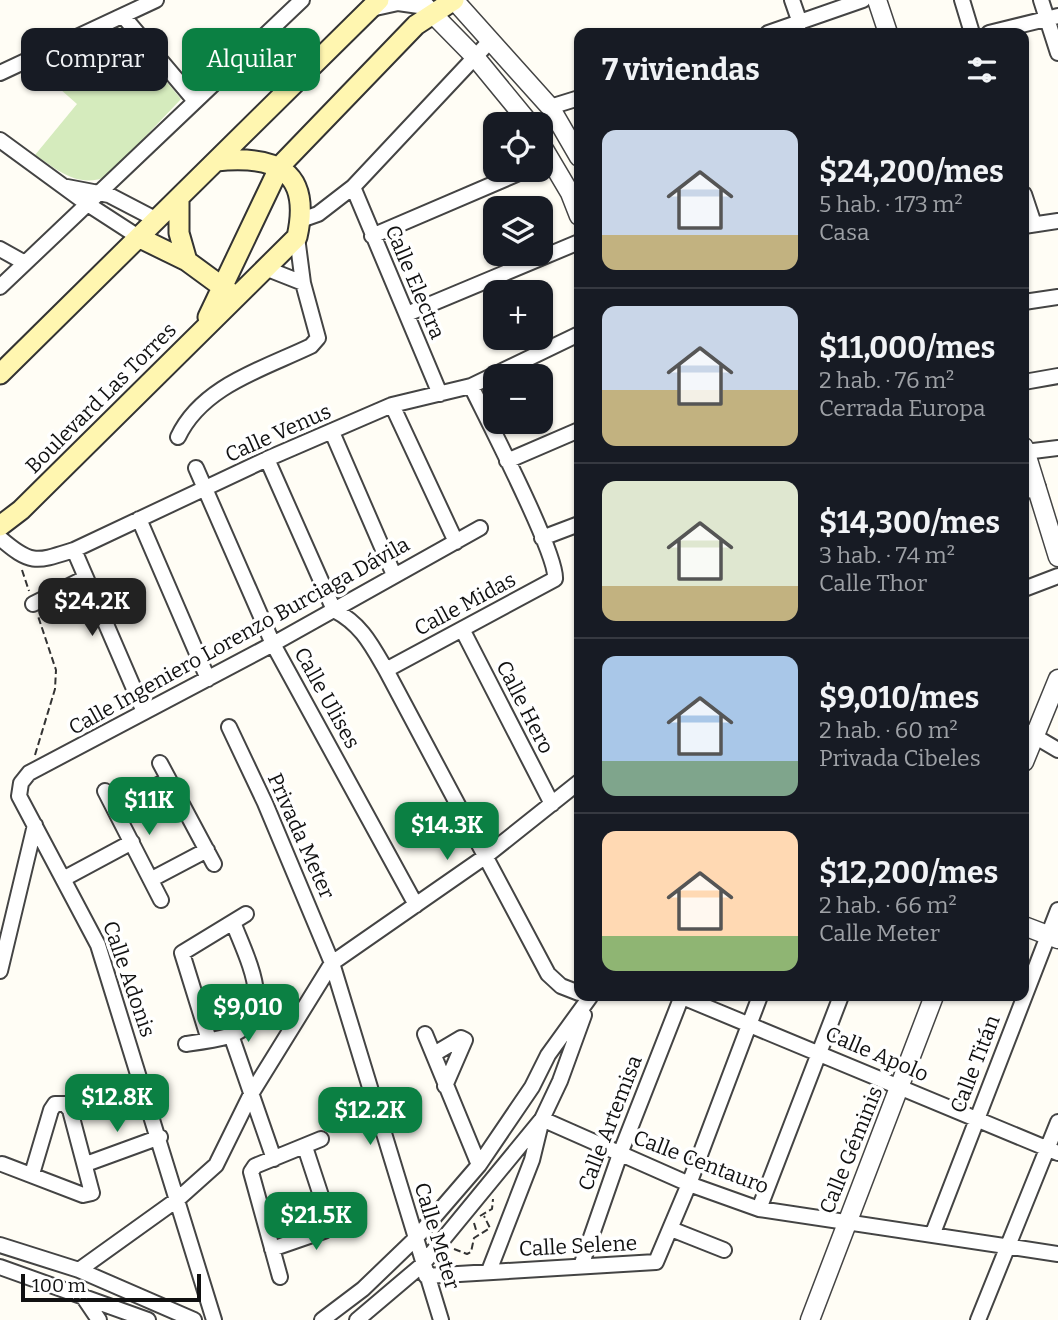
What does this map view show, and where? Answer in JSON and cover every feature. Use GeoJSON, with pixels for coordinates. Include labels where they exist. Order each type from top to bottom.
{"type":"FeatureCollection","features":[{"type":"Feature","properties":{"kind":"main road","name":"Boulevard Las Torres"},"geometry":{"type":"LineString","coordinates":[[0,526],[21,510],[202,330],[229,292],[280,166],[416,25],[426,8],[454,0]]}},
{"type":"Feature","properties":{"kind":"main road"},"geometry":{"type":"LineString","coordinates":[[0,374],[375,5]]}},
{"type":"Feature","properties":{"kind":"main road"},"geometry":{"type":"LineString","coordinates":[[216,161],[240,158],[280,166],[293,178],[297,189],[299,229]]}},
{"type":"Feature","properties":{"kind":"main road"},"geometry":{"type":"LineString","coordinates":[[179,198],[179,233],[187,261]]}},
{"type":"Feature","properties":{"kind":"main road","name":"Boulevard Las Torres"},"geometry":{"type":"LineString","coordinates":[[229,292],[265,268],[299,229]]}},
{"type":"Feature","properties":{"kind":"main road"},"geometry":{"type":"LineString","coordinates":[[140,238],[187,261],[229,292]]}},
{"type":"Feature","properties":{"kind":"street"},"geometry":{"type":"LineString","coordinates":[[0,73],[156,0]]}},
{"type":"Feature","properties":{"kind":"street"},"geometry":{"type":"LineString","coordinates":[[0,288],[86,203],[302,0]]}},
{"type":"Feature","properties":{"kind":"street"},"geometry":{"type":"LineString","coordinates":[[454,0],[550,107],[574,148]]}},
{"type":"Feature","properties":{"kind":"street"},"geometry":{"type":"LineString","coordinates":[[792,0],[800,23]]}},
{"type":"Feature","properties":{"kind":"street"},"geometry":{"type":"LineString","coordinates":[[784,28],[863,0]]}},
{"type":"Feature","properties":{"kind":"street"},"geometry":{"type":"LineString","coordinates":[[877,0],[886,28]]}},
{"type":"Feature","properties":{"kind":"street"},"geometry":{"type":"LineString","coordinates":[[961,0],[970,28]]}},
{"type":"Feature","properties":{"kind":"street"},"geometry":{"type":"LineString","coordinates":[[1041,0],[1052,17],[1058,52]]}},
{"type":"Feature","properties":{"kind":"street"},"geometry":{"type":"LineString","coordinates":[[375,5],[398,3],[426,8],[475,57],[520,112]]}},
{"type":"Feature","properties":{"kind":"street"},"geometry":{"type":"LineString","coordinates":[[123,16],[195,101]]}},
{"type":"Feature","properties":{"kind":"street"},"geometry":{"type":"LineString","coordinates":[[1009,28],[1052,17]]}},
{"type":"Feature","properties":{"kind":"street"},"geometry":{"type":"LineString","coordinates":[[178,437],[187,420],[207,399],[229,385],[315,343],[318,334],[303,283],[299,229],[353,187],[491,40]]}},
{"type":"Feature","properties":{"kind":"street"},"geometry":{"type":"LineString","coordinates":[[550,107],[574,100]]}},
{"type":"Feature","properties":{"kind":"street"},"geometry":{"type":"LineString","coordinates":[[0,140],[86,203],[140,238]]}},
{"type":"Feature","properties":{"kind":"street"},"geometry":{"type":"LineString","coordinates":[[553,166],[574,191]]}},
{"type":"Feature","properties":{"kind":"street"},"geometry":{"type":"LineString","coordinates":[[372,236],[498,182]]}},
{"type":"Feature","properties":{"kind":"street"},"geometry":{"type":"LineString","coordinates":[[67,187],[100,191],[158,220]]}},
{"type":"Feature","properties":{"kind":"street","name":"Calle Electra"},"geometry":{"type":"LineString","coordinates":[[353,187],[440,394]]}},
{"type":"Feature","properties":{"kind":"street"},"geometry":{"type":"LineString","coordinates":[[1029,225],[1058,221]]}},
{"type":"Feature","properties":{"kind":"street"},"geometry":{"type":"LineString","coordinates":[[407,314],[574,244]]}},
{"type":"Feature","properties":{"kind":"street"},"geometry":{"type":"LineString","coordinates":[[0,249],[25,263]]}},
{"type":"Feature","properties":{"kind":"street"},"geometry":{"type":"LineString","coordinates":[[265,268],[303,283]]}},
{"type":"Feature","properties":{"kind":"street"},"geometry":{"type":"LineString","coordinates":[[1029,301],[1058,298]]}},
{"type":"Feature","properties":{"kind":"street","name":"Calle Venus"},"geometry":{"type":"LineString","coordinates":[[17,553],[36,561],[74,550],[267,458],[392,405],[471,386],[574,336]]}},
{"type":"Feature","properties":{"kind":"street"},"geometry":{"type":"LineString","coordinates":[[1029,381],[1058,376]]}},
{"type":"Feature","properties":{"kind":"street"},"geometry":{"type":"LineString","coordinates":[[471,386],[542,538],[574,526]]}},
{"type":"Feature","properties":{"kind":"street"},"geometry":{"type":"LineString","coordinates":[[392,405],[456,542]]}},
{"type":"Feature","properties":{"kind":"street"},"geometry":{"type":"LineString","coordinates":[[332,432],[394,575]]}},
{"type":"Feature","properties":{"kind":"street"},"geometry":{"type":"LineString","coordinates":[[507,461],[574,432]]}},
{"type":"Feature","properties":{"kind":"street"},"geometry":{"type":"LineString","coordinates":[[1029,449],[1058,448]]}},
{"type":"Feature","properties":{"kind":"street"},"geometry":{"type":"LineString","coordinates":[[267,458],[334,610],[352,619],[363,630],[548,974],[561,986],[574,991]]}},
{"type":"Feature","properties":{"kind":"street","name":"Calle Ulises"},"geometry":{"type":"LineString","coordinates":[[196,468],[273,644],[416,905]]}},
{"type":"Feature","properties":{"kind":"street"},"geometry":{"type":"LineString","coordinates":[[1031,489],[1054,530],[1058,556]]}},
{"type":"Feature","properties":{"kind":"street"},"geometry":{"type":"LineString","coordinates":[[139,519],[208,679]]}},
{"type":"Feature","properties":{"kind":"street","name":"Calle Ingeniero Lorenzo Burciaga Dávila"},"geometry":{"type":"LineString","coordinates":[[25,778],[480,528]]}},
{"type":"Feature","properties":{"kind":"street"},"geometry":{"type":"LineString","coordinates":[[0,538],[17,553]]}},
{"type":"Feature","properties":{"kind":"street","name":"Calle Midas"},"geometry":{"type":"LineString","coordinates":[[386,670],[551,583],[555,570],[542,538]]}},
{"type":"Feature","properties":{"kind":"street"},"geometry":{"type":"LineString","coordinates":[[74,550],[144,712]]}},
{"type":"Feature","properties":{"kind":"street"},"geometry":{"type":"LineString","coordinates":[[1029,587],[1058,576]]}},
{"type":"Feature","properties":{"kind":"street"},"geometry":{"type":"LineString","coordinates":[[33,604],[85,578]]}},
{"type":"Feature","properties":{"kind":"street","name":"Calle Hero"},"geometry":{"type":"LineString","coordinates":[[462,629],[552,804]]}},
{"type":"Feature","properties":{"kind":"street"},"geometry":{"type":"LineString","coordinates":[[1058,679],[1029,732],[1058,750]]}},
{"type":"Feature","properties":{"kind":"street","name":"Privada Meter"},"geometry":{"type":"LineString","coordinates":[[229,727],[265,803],[332,963]]}},
{"type":"Feature","properties":{"kind":"street"},"geometry":{"type":"LineString","coordinates":[[160,763],[214,864]]}},
{"type":"Feature","properties":{"kind":"street","name":"Calle Adonis"},"geometry":{"type":"LineString","coordinates":[[25,778],[19,796],[65,878],[98,945],[160,1137],[214,1320]]}},
{"type":"Feature","properties":{"kind":"street"},"geometry":{"type":"LineString","coordinates":[[114,807],[167,780]]}},
{"type":"Feature","properties":{"kind":"street"},"geometry":{"type":"LineString","coordinates":[[79,1270],[178,1199],[216,1165],[251,1094],[332,963],[486,856],[574,786]]}},
{"type":"Feature","properties":{"kind":"street"},"geometry":{"type":"LineString","coordinates":[[105,791],[161,900]]}},
{"type":"Feature","properties":{"kind":"street"},"geometry":{"type":"LineString","coordinates":[[0,971],[34,825]]}},
{"type":"Feature","properties":{"kind":"street"},"geometry":{"type":"LineString","coordinates":[[65,878],[132,842]]}},
{"type":"Feature","properties":{"kind":"street"},"geometry":{"type":"LineString","coordinates":[[152,879],[206,850]]}},
{"type":"Feature","properties":{"kind":"street","name":"Calle Titán"},"geometry":{"type":"LineString","coordinates":[[1029,994],[1053,937],[1058,910]]}},
{"type":"Feature","properties":{"kind":"street"},"geometry":{"type":"LineString","coordinates":[[209,1040],[182,953],[246,914]]}},
{"type":"Feature","properties":{"kind":"street"},"geometry":{"type":"LineString","coordinates":[[186,1044],[231,1035],[250,1019],[258,992],[233,922]]}},
{"type":"Feature","properties":{"kind":"street"},"geometry":{"type":"LineString","coordinates":[[1029,928],[1053,937]]}},
{"type":"Feature","properties":{"kind":"street","name":"Calle Meter"},"geometry":{"type":"LineString","coordinates":[[332,963],[441,1320]]}},
{"type":"Feature","properties":{"kind":"street"},"geometry":{"type":"LineString","coordinates":[[321,1320],[363,1289],[416,1238],[479,1165],[532,1087],[548,1055],[583,1001]]}},
{"type":"Feature","properties":{"kind":"street"},"geometry":{"type":"LineString","coordinates":[[357,1320],[424,1270],[436,1248],[541,1119],[560,1081],[584,1001]]}},
{"type":"Feature","properties":{"kind":"street","name":"Calle Artemisa"},"geometry":{"type":"LineString","coordinates":[[581,1266],[620,1154],[679,1001]]}},
{"type":"Feature","properties":{"kind":"street","name":"Calle Apolo"},"geometry":{"type":"LineString","coordinates":[[693,1001],[1053,1151]]}},
{"type":"Feature","properties":{"kind":"street","name":"Calle Selene"},"geometry":{"type":"LineString","coordinates":[[424,1270],[489,1271],[656,1262],[689,1184],[758,1001]]}},
{"type":"Feature","properties":{"kind":"street"},"geometry":{"type":"LineString","coordinates":[[759,1209],[839,1001]]}},
{"type":"Feature","properties":{"kind":"street","name":"Calle Géminis"},"geometry":{"type":"LineString","coordinates":[[810,1320],[932,1001]]}},
{"type":"Feature","properties":{"kind":"street","name":"Calle Titán"},"geometry":{"type":"LineString","coordinates":[[933,1233],[976,1119],[1026,1001]]}},
{"type":"Feature","properties":{"kind":"street"},"geometry":{"type":"LineString","coordinates":[[425,1034],[479,1165]]}},
{"type":"Feature","properties":{"kind":"street"},"geometry":{"type":"LineString","coordinates":[[231,1035],[274,1159]]}},
{"type":"Feature","properties":{"kind":"street"},"geometry":{"type":"LineString","coordinates":[[434,1054],[461,1038],[465,1040],[445,1086]]}},
{"type":"Feature","properties":{"kind":"street"},"geometry":{"type":"LineString","coordinates":[[2,1164],[88,1196],[94,1190],[70,1110],[60,1102],[51,1110],[32,1174]]}},
{"type":"Feature","properties":{"kind":"street"},"geometry":{"type":"LineString","coordinates":[[489,1271],[532,1160],[541,1119]]}},
{"type":"Feature","properties":{"kind":"street","name":"Calle Centauro"},"geometry":{"type":"LineString","coordinates":[[541,1119],[689,1184],[759,1209],[846,1224],[933,1233],[1058,1254]]}},
{"type":"Feature","properties":{"kind":"street"},"geometry":{"type":"LineString","coordinates":[[978,1320],[1053,1151],[1058,1122]]}},
{"type":"Feature","properties":{"kind":"street"},"geometry":{"type":"LineString","coordinates":[[86,1164],[160,1137]]}},
{"type":"Feature","properties":{"kind":"street"},"geometry":{"type":"LineString","coordinates":[[280,1277],[251,1172],[255,1166],[321,1139]]}},
{"type":"Feature","properties":{"kind":"street"},"geometry":{"type":"LineString","coordinates":[[272,1249],[324,1231],[330,1223],[305,1147]]}},
{"type":"Feature","properties":{"kind":"street"},"geometry":{"type":"LineString","coordinates":[[671,1229],[724,1250]]}},
{"type":"Feature","properties":{"kind":"street"},"geometry":{"type":"LineString","coordinates":[[0,1245],[79,1270],[194,1320]]}},
{"type":"Feature","properties":{"kind":"street"},"geometry":{"type":"LineString","coordinates":[[1,1268],[82,1294],[148,1320]]}},
{"type":"Feature","properties":{"kind":"street"},"geometry":{"type":"LineString","coordinates":[[82,1294],[99,1320]]}},
{"type":"Feature","properties":{"kind":"path"},"geometry":{"type":"LineString","coordinates":[[17,553],[56,670],[49,712],[25,778]]}},
{"type":"Feature","properties":{"kind":"path"},"geometry":{"type":"LineString","coordinates":[[478,1234],[474,1222],[492,1209],[496,1194]]}},
{"type":"Feature","properties":{"kind":"path"},"geometry":{"type":"LineString","coordinates":[[436,1248],[469,1254],[478,1234],[490,1228],[484,1216]]}},
{"type":"Feature","properties":{"kind":"green space"},"geometry":{"type":"Polygon","coordinates":[[[168,83],[181,99],[108,176],[88,180],[61,172],[35,155],[77,104],[62,91],[168,91],[168,83]]]}}]}
